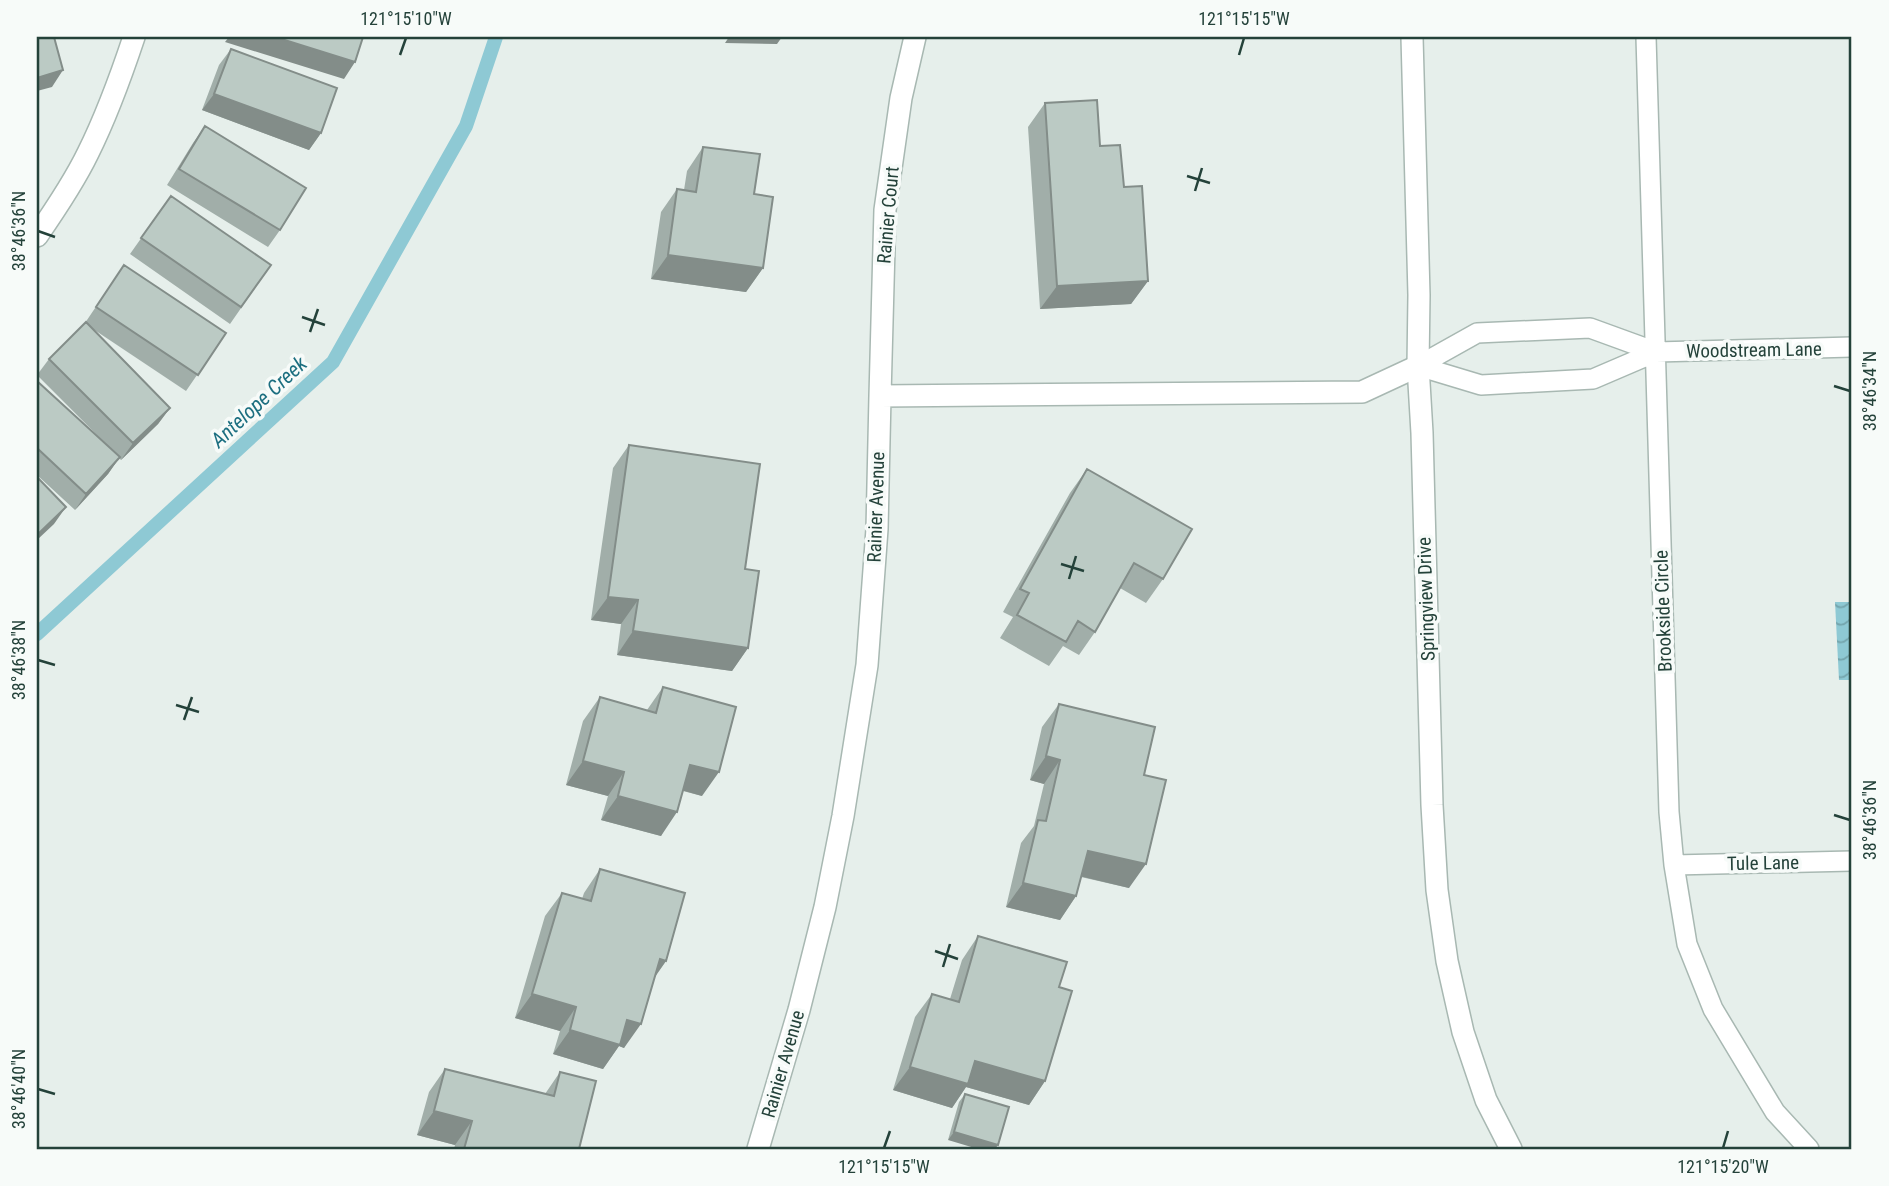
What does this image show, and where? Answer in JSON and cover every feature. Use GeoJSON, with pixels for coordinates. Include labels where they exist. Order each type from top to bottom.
{"type":"FeatureCollection","features":[{"type":"Feature","properties":{"kind":"street"},"geometry":{"type":"LineString","coordinates":[[37,236],[88,154],[117,87],[134,37]]}},
{"type":"Feature","properties":{"kind":"street","name":"Rainier Court"},"geometry":{"type":"LineString","coordinates":[[880,396],[885,210],[901,98],[915,37]]}},
{"type":"Feature","properties":{"kind":"street","name":"Springview Drive"},"geometry":{"type":"LineString","coordinates":[[1412,37],[1419,295],[1418,366],[1437,890],[1447,961],[1463,1032],[1486,1100],[1511,1149]]}},
{"type":"Feature","properties":{"kind":"street"},"geometry":{"type":"LineString","coordinates":[[880,396],[1362,393],[1418,366]]}},
{"type":"Feature","properties":{"kind":"street","name":"Rainier Avenue"},"geometry":{"type":"LineString","coordinates":[[758,1149],[799,1010],[825,907],[843,817],[867,665],[877,529],[880,396]]}},
{"type":"Feature","properties":{"kind":"lane","name":"Brookside Circle"},"geometry":{"type":"LineString","coordinates":[[1646,37],[1669,812],[1674,865],[1687,944],[1713,1009],[1775,1112],[1810,1149]]}},
{"type":"Feature","properties":{"kind":"lane","name":"Woodstream Lane"},"geometry":{"type":"LineString","coordinates":[[1418,366],[1477,332],[1590,328],[1656,352],[1852,347]]}},
{"type":"Feature","properties":{"kind":"lane","name":"Woodstream Lane"},"geometry":{"type":"LineString","coordinates":[[1418,366],[1481,385],[1593,379],[1656,352]]}},
{"type":"Feature","properties":{"kind":"lane","name":"Tule Lane"},"geometry":{"type":"LineString","coordinates":[[1674,865],[1852,861]]}},
{"type":"Feature","properties":{"kind":"water"},"geometry":{"type":"Polygon","coordinates":[[[1835,602],[1852,602],[1852,680],[1839,680],[1835,602]]]}},
{"type":"Feature","properties":{"kind":"building"},"geometry":{"type":"Polygon","coordinates":[[[37,37],[54,37],[63,70],[37,78],[37,37]]]}},
{"type":"Feature","properties":{"kind":"building"},"geometry":{"type":"Polygon","coordinates":[[[275,37],[363,37],[355,62],[275,37]]]}},
{"type":"Feature","properties":{"kind":"building"},"geometry":{"type":"Polygon","coordinates":[[[231,49],[337,88],[321,133],[214,94],[231,49]]]}},
{"type":"Feature","properties":{"kind":"building"},"geometry":{"type":"Polygon","coordinates":[[[1097,100],[1100,146],[1120,145],[1124,187],[1142,186],[1148,281],[1057,286],[1045,103],[1097,100]]]}},
{"type":"Feature","properties":{"kind":"building"},"geometry":{"type":"Polygon","coordinates":[[[205,126],[306,188],[280,230],[179,169],[205,126]]]}},
{"type":"Feature","properties":{"kind":"building"},"geometry":{"type":"Polygon","coordinates":[[[703,147],[760,154],[754,194],[773,197],[763,268],[668,255],[677,189],[696,192],[703,147]]]}},
{"type":"Feature","properties":{"kind":"building"},"geometry":{"type":"Polygon","coordinates":[[[171,196],[271,265],[241,307],[141,238],[171,196]]]}},
{"type":"Feature","properties":{"kind":"building"},"geometry":{"type":"Polygon","coordinates":[[[124,265],[226,333],[198,375],[96,307],[124,265]]]}},
{"type":"Feature","properties":{"kind":"building"},"geometry":{"type":"Polygon","coordinates":[[[86,322],[170,408],[133,443],[49,359],[86,322]]]}},
{"type":"Feature","properties":{"kind":"building"},"geometry":{"type":"Polygon","coordinates":[[[37,381],[120,457],[86,494],[37,448],[37,381]]]}},
{"type":"Feature","properties":{"kind":"building"},"geometry":{"type":"Polygon","coordinates":[[[629,445],[760,464],[745,569],[759,571],[748,648],[633,631],[638,600],[608,597],[629,445]]]}},
{"type":"Feature","properties":{"kind":"building"},"geometry":{"type":"Polygon","coordinates":[[[1087,469],[1192,529],[1163,579],[1134,563],[1095,632],[1078,621],[1066,642],[1017,615],[1029,593],[1020,589],[1087,469]]]}},
{"type":"Feature","properties":{"kind":"building"},"geometry":{"type":"Polygon","coordinates":[[[37,477],[66,507],[37,535],[37,477]]]}},
{"type":"Feature","properties":{"kind":"building"},"geometry":{"type":"Polygon","coordinates":[[[663,687],[736,707],[719,772],[690,765],[677,812],[618,796],[624,772],[583,761],[600,697],[656,713],[663,687]]]}},
{"type":"Feature","properties":{"kind":"building"},"geometry":{"type":"Polygon","coordinates":[[[1059,704],[1155,727],[1144,775],[1166,780],[1146,864],[1088,851],[1076,896],[1023,883],[1038,820],[1046,821],[1060,760],[1046,756],[1059,704]]]}},
{"type":"Feature","properties":{"kind":"building"},"geometry":{"type":"Polygon","coordinates":[[[600,869],[685,893],[666,961],[660,959],[641,1024],[627,1020],[620,1045],[570,1030],[576,1007],[532,994],[562,893],[591,901],[600,869]]]}},
{"type":"Feature","properties":{"kind":"building"},"geometry":{"type":"Polygon","coordinates":[[[978,936],[1067,962],[1059,987],[1072,991],[1045,1081],[975,1061],[968,1084],[910,1067],[932,994],[959,1002],[978,936]]]}},
{"type":"Feature","properties":{"kind":"building"},"geometry":{"type":"Polygon","coordinates":[[[445,1069],[554,1096],[560,1072],[596,1081],[579,1149],[464,1149],[472,1121],[434,1111],[445,1069]]]}},
{"type":"Feature","properties":{"kind":"building"},"geometry":{"type":"Polygon","coordinates":[[[965,1094],[1009,1107],[998,1145],[954,1132],[965,1094]]]}},
{"type":"Feature","properties":{"kind":"waterway","name":"Antelope Creek"},"geometry":{"type":"LineString","coordinates":[[37,634],[333,362],[466,126],[496,37]]}}]}
